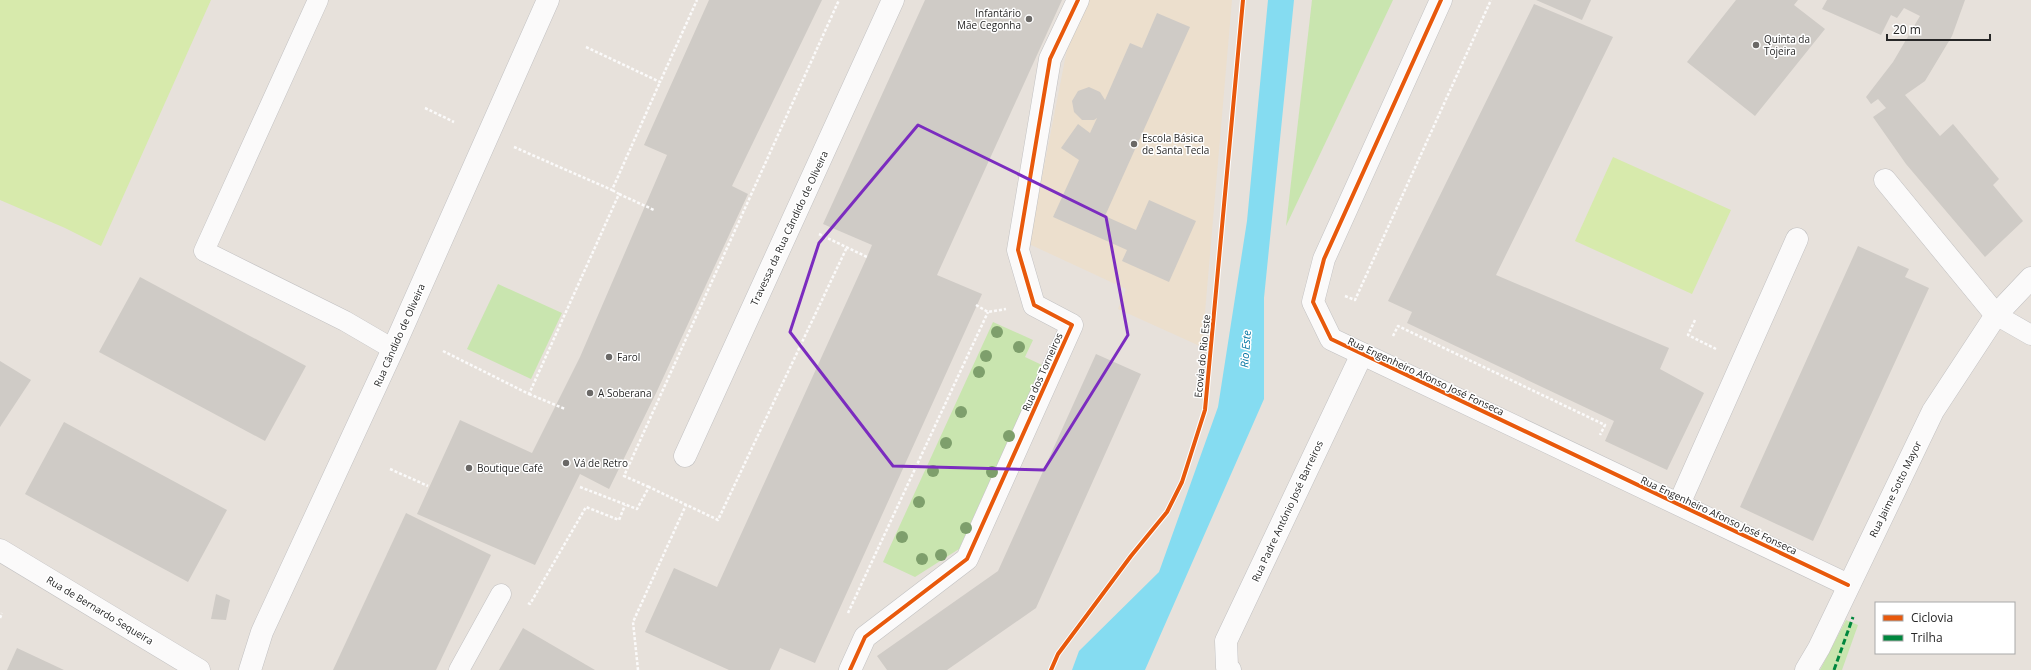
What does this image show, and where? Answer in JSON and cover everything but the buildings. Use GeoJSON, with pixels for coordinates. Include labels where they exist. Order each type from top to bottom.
{"type":"FeatureCollection","features":[{"type":"Feature","properties":{"kind":"street","name":"Rua Cândido de Oliveira"},"geometry":{"type":"LineString","coordinates":[[250,670],[262,632],[393,350],[548,0]]}},
{"type":"Feature","properties":{"kind":"street","name":"Travessa da Rua Cândido de Oliveira"},"geometry":{"type":"LineString","coordinates":[[685,456],[893,0]]}},
{"type":"Feature","properties":{"kind":"street","name":"Rua dos Torneiros"},"geometry":{"type":"LineString","coordinates":[[850,670],[865,637],[967,558],[1072,325],[1034,305],[1018,250],[1050,59],[1078,0]]}},
{"type":"Feature","properties":{"kind":"street","name":"Rua Engenheiro Afonso José Fonseca"},"geometry":{"type":"LineString","coordinates":[[1441,0],[1324,259],[1313,302],[1330,339],[1848,585]]}},
{"type":"Feature","properties":{"kind":"street"},"geometry":{"type":"LineString","coordinates":[[1885,180],[1996,315]]}},
{"type":"Feature","properties":{"kind":"street"},"geometry":{"type":"LineString","coordinates":[[1679,504],[1797,239]]}},
{"type":"Feature","properties":{"kind":"street","name":"Rua Jaime Sotto Mayor"},"geometry":{"type":"LineString","coordinates":[[1806,670],[1819,648],[1848,585],[1933,412],[1996,315],[2031,278]]}},
{"type":"Feature","properties":{"kind":"street","name":"Rua Padre António José Barreiros"},"geometry":{"type":"LineString","coordinates":[[1230,670],[1227,667],[1226,641],[1362,354]]}},
{"type":"Feature","properties":{"kind":"street","name":"Rua de Bernardo Sequeira"},"geometry":{"type":"LineString","coordinates":[[0,550],[199,670]]}},
{"type":"Feature","properties":{"kind":"lane"},"geometry":{"type":"LineString","coordinates":[[318,0],[204,251],[339,318],[393,350]]}},
{"type":"Feature","properties":{"kind":"lane"},"geometry":{"type":"LineString","coordinates":[[1996,315],[2031,335]]}},
{"type":"Feature","properties":{"kind":"lane"},"geometry":{"type":"LineString","coordinates":[[459,670],[502,594]]}},
{"type":"Feature","properties":{"kind":"path"},"geometry":{"type":"LineString","coordinates":[[612,190],[697,0]]}},
{"type":"Feature","properties":{"kind":"path"},"geometry":{"type":"LineString","coordinates":[[839,0],[624,476],[718,520],[847,247]]}},
{"type":"Feature","properties":{"kind":"path"},"geometry":{"type":"LineString","coordinates":[[1338,293],[1355,300],[1490,0]]}},
{"type":"Feature","properties":{"kind":"path"},"geometry":{"type":"LineString","coordinates":[[586,47],[660,82]]}},
{"type":"Feature","properties":{"kind":"path"},"geometry":{"type":"LineString","coordinates":[[425,108],[454,122]]}},
{"type":"Feature","properties":{"kind":"path"},"geometry":{"type":"LineString","coordinates":[[511,145],[654,210]]}},
{"type":"Feature","properties":{"kind":"path"},"geometry":{"type":"LineString","coordinates":[[529,394],[618,194]]}},
{"type":"Feature","properties":{"kind":"path"},"geometry":{"type":"LineString","coordinates":[[826,237],[867,257]]}},
{"type":"Feature","properties":{"kind":"path"},"geometry":{"type":"LineString","coordinates":[[847,614],[988,312],[976,305]]}},
{"type":"Feature","properties":{"kind":"path"},"geometry":{"type":"LineString","coordinates":[[1695,320],[1688,335],[1720,351]]}},
{"type":"Feature","properties":{"kind":"path"},"geometry":{"type":"LineString","coordinates":[[1392,338],[1398,326],[1605,426],[1598,438]]}},
{"type":"Feature","properties":{"kind":"path"},"geometry":{"type":"LineString","coordinates":[[443,351],[529,394],[565,409]]}},
{"type":"Feature","properties":{"kind":"path"},"geometry":{"type":"LineString","coordinates":[[390,469],[428,486]]}},
{"type":"Feature","properties":{"kind":"path"},"geometry":{"type":"LineString","coordinates":[[580,487],[638,509],[649,487]]}},
{"type":"Feature","properties":{"kind":"path"},"geometry":{"type":"LineString","coordinates":[[502,594],[530,604],[586,507],[619,520],[625,505]]}},
{"type":"Feature","properties":{"kind":"path"},"geometry":{"type":"LineString","coordinates":[[638,670],[633,622],[686,505]]}},
{"type":"Feature","properties":{"kind":"path"},"geometry":{"type":"LineString","coordinates":[[0,618],[2,613]]}},
{"type":"Feature","properties":{"kind":"highlighted area"},"geometry":{"type":"Polygon","coordinates":[[[918,125],[1106,217],[1128,335],[1044,470],[893,466],[790,332],[819,243],[918,125]]]}},
{"type":"Feature","properties":{"kind":"shaded area","name":"Escola Básica de Santa Tecla"},"geometry":{"type":"Polygon","coordinates":[[[1087,0],[1232,0],[1202,347],[1118,309],[1126,289],[1029,244],[1068,44],[1087,0]]]}},
{"type":"Feature","properties":{"kind":"green space"},"geometry":{"type":"Polygon","coordinates":[[[0,0],[211,0],[101,246],[65,228],[0,200],[0,0]]]}},
{"type":"Feature","properties":{"kind":"green space"},"geometry":{"type":"Polygon","coordinates":[[[1312,0],[1393,0],[1286,226],[1312,0]]]}},
{"type":"Feature","properties":{"kind":"green space"},"geometry":{"type":"Polygon","coordinates":[[[1613,157],[1731,210],[1692,294],[1575,241],[1613,157]]]}},
{"type":"Feature","properties":{"kind":"green space"},"geometry":{"type":"Polygon","coordinates":[[[498,284],[562,313],[531,379],[467,349],[498,284]]]}},
{"type":"Feature","properties":{"kind":"green space"},"geometry":{"type":"Polygon","coordinates":[[[993,322],[1033,340],[1025,357],[1042,365],[959,549],[915,577],[883,562],[993,322]]]}},
{"type":"Feature","properties":{"kind":"green space"},"geometry":{"type":"Polygon","coordinates":[[[1846,620],[1858,625],[1842,670],[1820,670],[1846,620]]]}},
{"type":"Feature","properties":{"kind":"water","name":"Rio Este"},"geometry":{"type":"Polygon","coordinates":[[[1268,0],[1294,0],[1264,298],[1264,399],[1145,670],[1072,670],[1079,651],[1159,572],[1218,407],[1247,221],[1268,0]]]}},
{"type":"Feature","properties":{"kind":"marked path"},"geometry":{"type":"LineString","coordinates":[[1834,670],[1853,617]]}},
{"type":"Feature","properties":{"kind":"cycle path"},"geometry":{"type":"LineString","coordinates":[[850,670],[865,637],[967,559],[1072,325],[1034,305],[1018,250],[1050,59],[1078,0]]}},
{"type":"Feature","properties":{"kind":"cycle path","name":"Ecovia do Rio Este"},"geometry":{"type":"LineString","coordinates":[[1051,670],[1058,654],[1131,556],[1167,512],[1182,482],[1205,410],[1243,0]]}},
{"type":"Feature","properties":{"kind":"cycle path"},"geometry":{"type":"LineString","coordinates":[[1441,0],[1324,259],[1313,302],[1331,339],[1848,585]]}},
{"type":"Feature","properties":{"kind":"place","name":"Infantário Mãe Cegonha"},"geometry":{"type":"Point","coordinates":[1029,19]}},
{"type":"Feature","properties":{"kind":"place","name":"Quinta da Tojeira"},"geometry":{"type":"Point","coordinates":[1756,45]}},
{"type":"Feature","properties":{"kind":"place","name":"Escola Básica de Santa Tecla"},"geometry":{"type":"Point","coordinates":[1134,144]}},
{"type":"Feature","properties":{"kind":"place","name":"Farol"},"geometry":{"type":"Point","coordinates":[609,357]}},
{"type":"Feature","properties":{"kind":"place","name":"A Soberana"},"geometry":{"type":"Point","coordinates":[590,393]}},
{"type":"Feature","properties":{"kind":"place","name":"Vá de Retro"},"geometry":{"type":"Point","coordinates":[566,463]}},
{"type":"Feature","properties":{"kind":"place","name":"Boutique Café"},"geometry":{"type":"Point","coordinates":[469,468]}}]}
